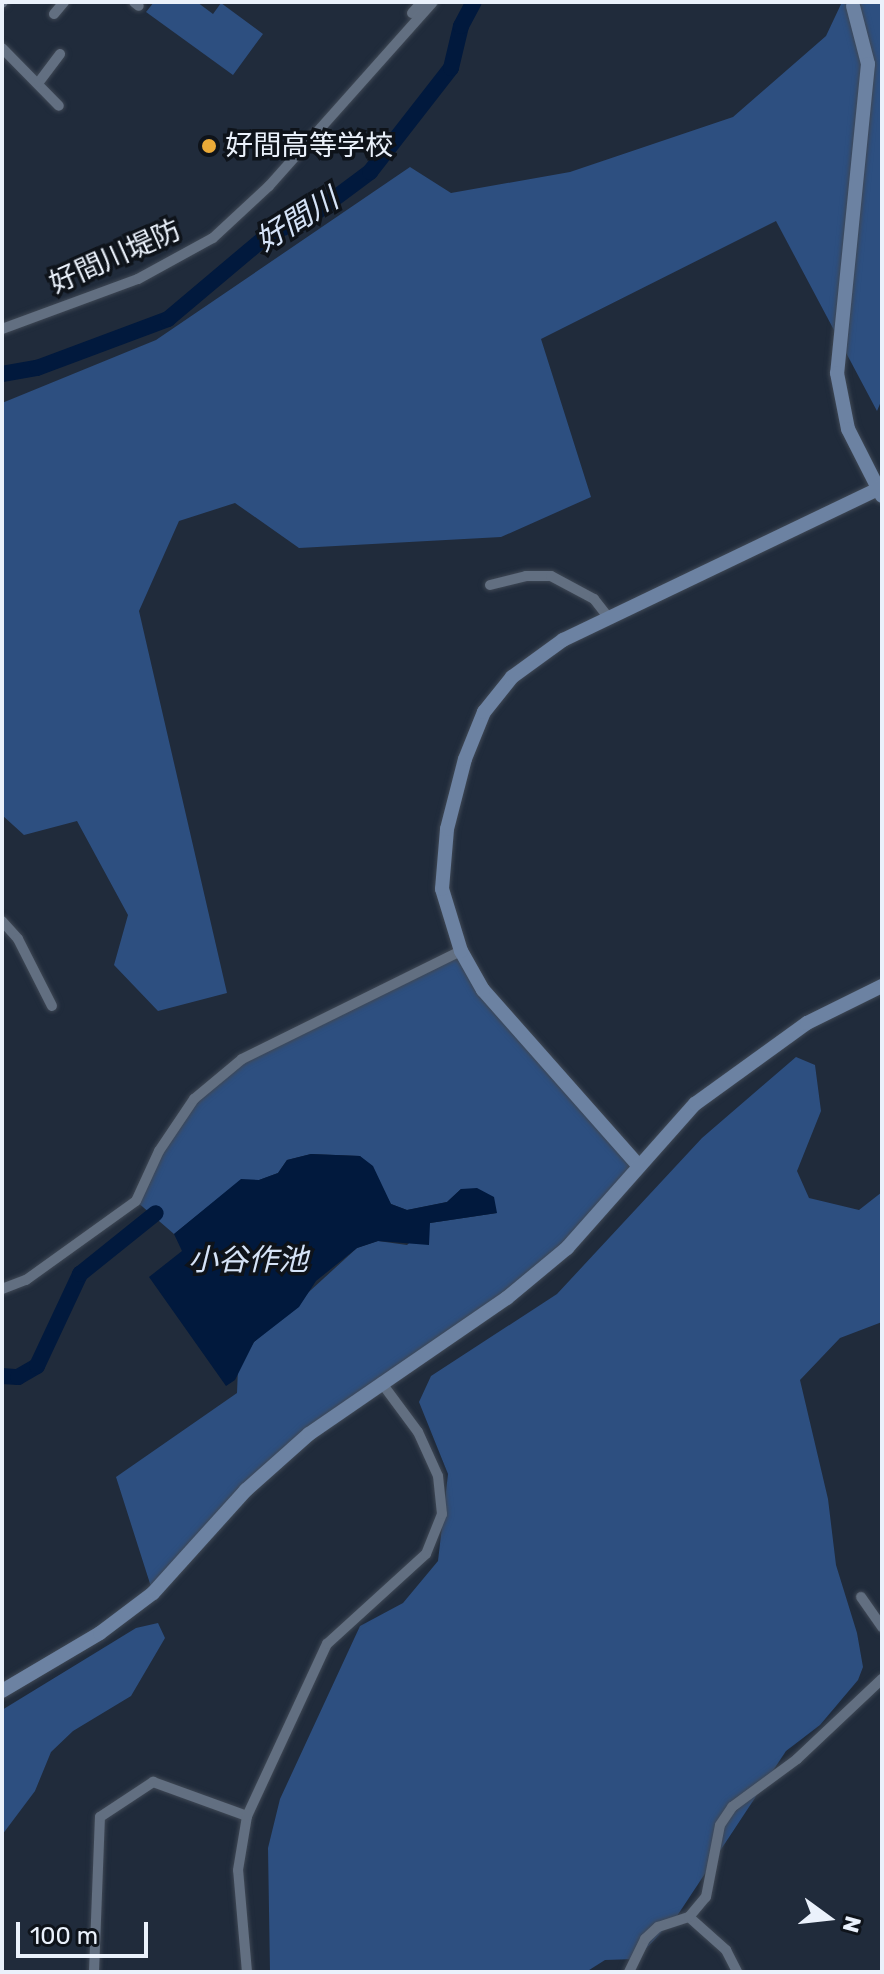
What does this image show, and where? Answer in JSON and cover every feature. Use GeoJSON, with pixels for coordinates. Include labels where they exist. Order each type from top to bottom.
{"type":"FeatureCollection","features":[{"type":"Feature","properties":{"kind":"street"},"geometry":{"type":"LineString","coordinates":[[54,14],[64,2]]}},
{"type":"Feature","properties":{"kind":"street"},"geometry":{"type":"LineString","coordinates":[[412,13],[422,2]]}},
{"type":"Feature","properties":{"kind":"street","name":"好間川堤防"},"geometry":{"type":"LineString","coordinates":[[2,329],[138,279],[213,238],[269,186],[433,2]]}},
{"type":"Feature","properties":{"kind":"street"},"geometry":{"type":"LineString","coordinates":[[638,1165],[483,990],[461,951],[442,889],[447,829],[465,759],[484,712],[512,677],[563,640],[608,617],[881,490],[848,429],[837,373],[868,64],[852,4]]}},
{"type":"Feature","properties":{"kind":"street"},"geometry":{"type":"LineString","coordinates":[[2,48],[39,82],[59,106]]}},
{"type":"Feature","properties":{"kind":"street"},"geometry":{"type":"LineString","coordinates":[[39,82],[60,54]]}},
{"type":"Feature","properties":{"kind":"street"},"geometry":{"type":"LineString","coordinates":[[490,585],[526,576],[551,576],[594,599],[608,617]]}},
{"type":"Feature","properties":{"kind":"street"},"geometry":{"type":"LineString","coordinates":[[2,921],[18,939],[52,1006]]}},
{"type":"Feature","properties":{"kind":"street"},"geometry":{"type":"LineString","coordinates":[[2,1289],[26,1280],[136,1201],[159,1151],[194,1099],[242,1059],[461,951]]}},
{"type":"Feature","properties":{"kind":"street"},"geometry":{"type":"LineString","coordinates":[[2,1691],[100,1633],[153,1593],[246,1490],[309,1434],[507,1298],[555,1258],[695,1104],[807,1023],[882,986]]}},
{"type":"Feature","properties":{"kind":"street"},"geometry":{"type":"LineString","coordinates":[[247,1972],[238,1870],[247,1816],[327,1644],[426,1554],[442,1514],[438,1476],[418,1432],[381,1382]]}},
{"type":"Feature","properties":{"kind":"street"},"geometry":{"type":"LineString","coordinates":[[861,1597],[882,1627]]}},
{"type":"Feature","properties":{"kind":"street"},"geometry":{"type":"LineString","coordinates":[[629,1972],[645,1939],[658,1927],[689,1917],[709,1890],[726,1813],[797,1759],[882,1679]]}},
{"type":"Feature","properties":{"kind":"street"},"geometry":{"type":"LineString","coordinates":[[94,1972],[100,1817],[153,1782],[247,1816]]}},
{"type":"Feature","properties":{"kind":"street"},"geometry":{"type":"LineString","coordinates":[[689,1917],[726,1950],[737,1972]]}},
{"type":"Feature","properties":{"kind":"shaded area"},"geometry":{"type":"Polygon","coordinates":[[[154,2],[197,2],[213,14],[221,3],[263,34],[233,75],[146,12],[154,2]]]}},
{"type":"Feature","properties":{"kind":"shaded area"},"geometry":{"type":"Polygon","coordinates":[[[842,2],[882,2],[882,399],[877,411],[776,221],[541,339],[591,497],[501,537],[299,548],[235,503],[179,521],[139,611],[227,993],[158,1011],[114,965],[128,915],[77,821],[24,835],[2,815],[2,403],[156,340],[410,167],[451,193],[570,172],[733,117],[826,36],[842,2]]]}},
{"type":"Feature","properties":{"kind":"shaded area"},"geometry":{"type":"Polygon","coordinates":[[[461,951],[483,990],[638,1165],[567,1248],[309,1434],[153,1593],[116,1477],[237,1393],[238,1368],[254,1342],[357,1248],[378,1241],[407,1245],[430,1223],[497,1213],[461,1189],[447,1202],[407,1210],[391,1204],[360,1156],[311,1154],[287,1160],[278,1173],[259,1180],[241,1180],[174,1234],[136,1201],[194,1099],[242,1059],[461,951]]]}},
{"type":"Feature","properties":{"kind":"shaded area"},"geometry":{"type":"Polygon","coordinates":[[[796,1057],[815,1065],[821,1111],[797,1171],[809,1198],[859,1210],[882,1192],[882,1322],[840,1338],[800,1380],[828,1499],[836,1565],[857,1633],[863,1667],[858,1680],[820,1725],[786,1751],[677,1916],[636,1959],[605,1960],[586,1972],[270,1972],[268,1848],[280,1799],[360,1626],[403,1603],[438,1561],[448,1474],[419,1402],[431,1376],[557,1294],[702,1138],[796,1057]]]}},
{"type":"Feature","properties":{"kind":"shaded area"},"geometry":{"type":"Polygon","coordinates":[[[158,1623],[165,1638],[131,1696],[73,1731],[51,1752],[35,1791],[2,1835],[2,1710],[136,1628],[158,1623]]]}},
{"type":"Feature","properties":{"kind":"water","name":"小谷作池"},"geometry":{"type":"Polygon","coordinates":[[[311,1154],[360,1156],[373,1166],[391,1204],[407,1210],[447,1202],[461,1189],[477,1188],[494,1197],[497,1213],[430,1223],[429,1245],[378,1241],[357,1248],[316,1281],[299,1307],[254,1342],[235,1380],[226,1386],[149,1277],[182,1251],[174,1234],[241,1179],[259,1180],[278,1173],[287,1160],[311,1154]]]}},
{"type":"Feature","properties":{"kind":"waterway","name":"好間川"},"geometry":{"type":"LineString","coordinates":[[2,374],[37,368],[168,319],[269,234],[311,216],[370,172],[451,68],[461,26],[474,2]]}},
{"type":"Feature","properties":{"kind":"waterway"},"geometry":{"type":"LineString","coordinates":[[2,1376],[18,1377],[37,1366],[80,1274],[156,1213]]}},
{"type":"Feature","properties":{"kind":"place","name":"好間高等学校"},"geometry":{"type":"Point","coordinates":[209,146]}}]}
